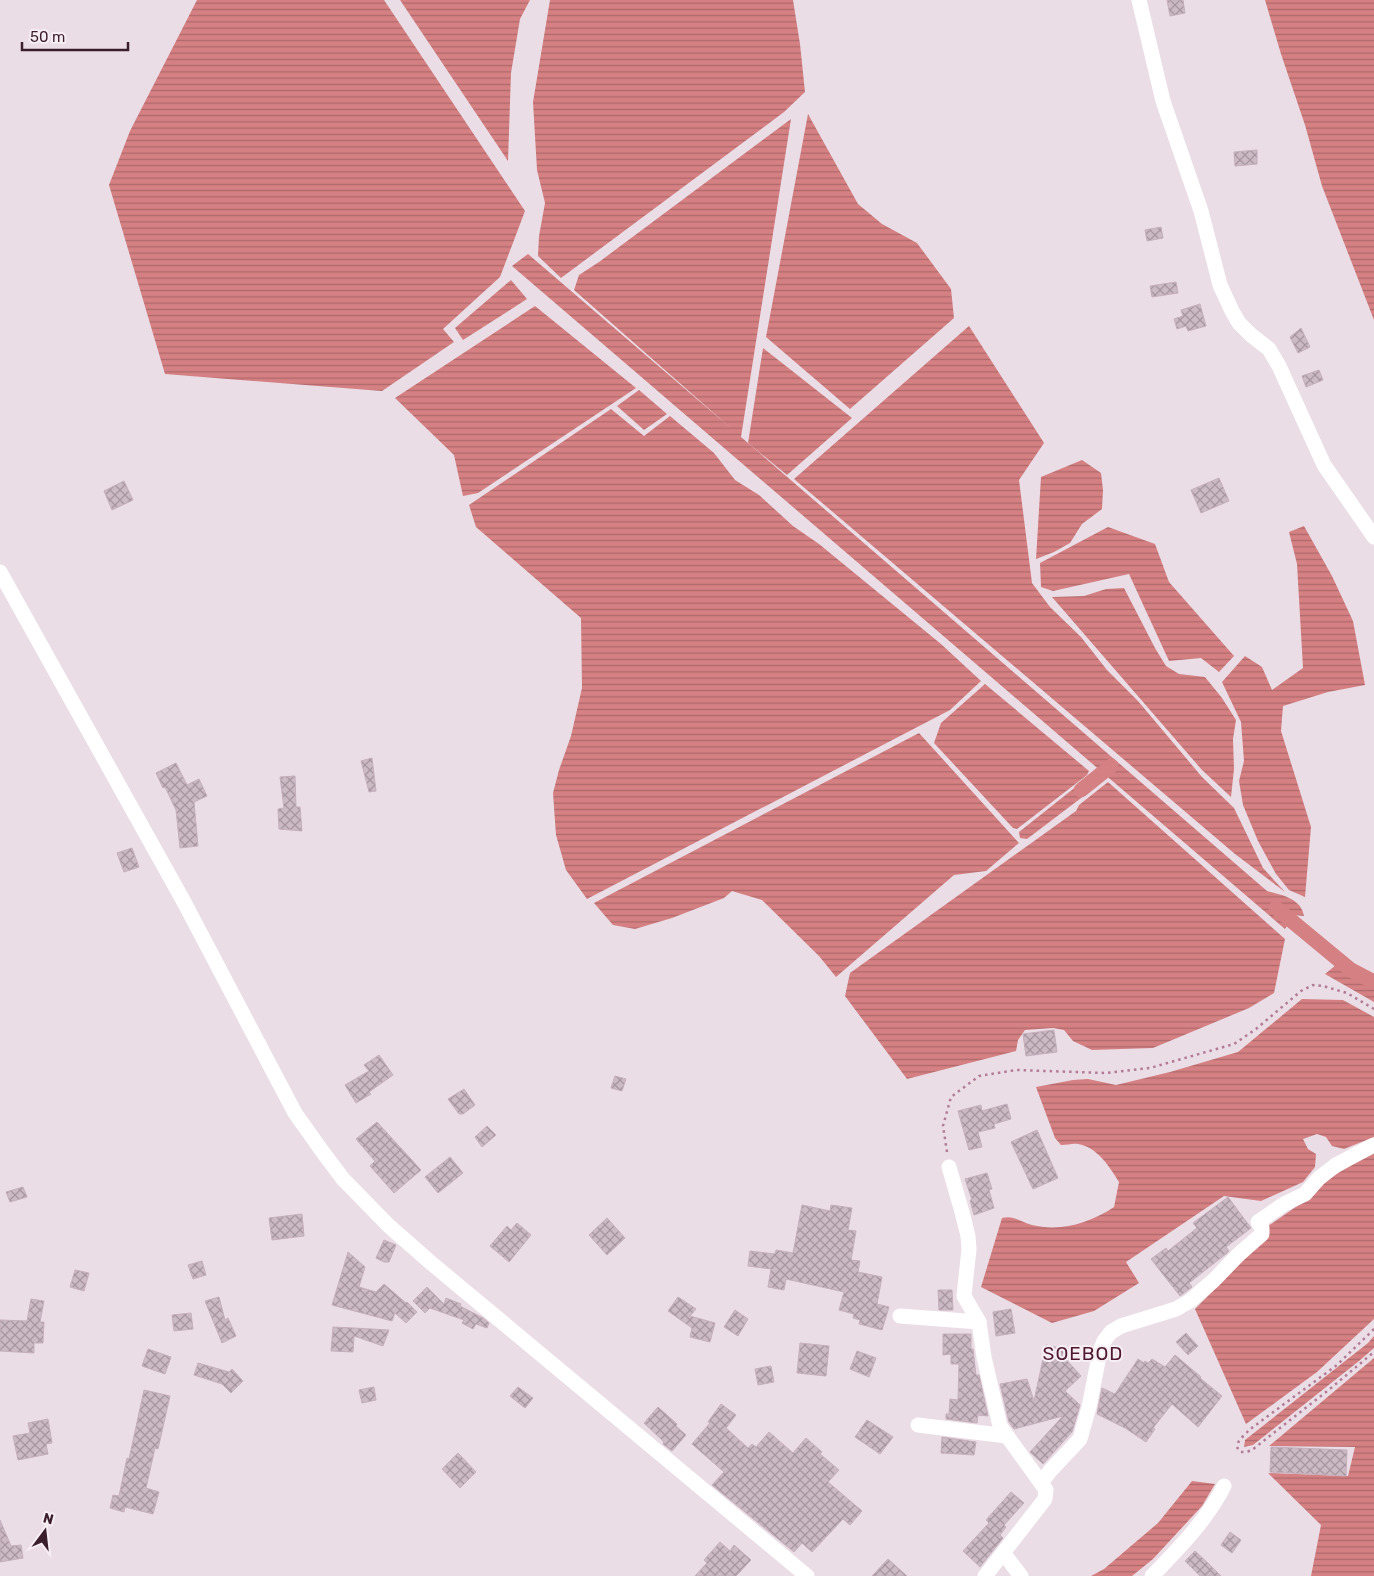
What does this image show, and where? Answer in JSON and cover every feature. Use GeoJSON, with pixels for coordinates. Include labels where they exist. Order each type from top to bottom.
{"type":"FeatureCollection","features":[{"type":"Feature","properties":{"kind":"street"},"geometry":{"type":"LineString","coordinates":[[1139,0],[1164,101],[1201,211],[1220,285],[1239,323],[1269,349],[1279,366],[1324,465],[1374,537]]}},
{"type":"Feature","properties":{"kind":"street"},"geometry":{"type":"LineString","coordinates":[[0,572],[184,902],[296,1113],[343,1179],[389,1226],[442,1273],[807,1576]]}},
{"type":"Feature","properties":{"kind":"street"},"geometry":{"type":"LineString","coordinates":[[1042,1483],[1050,1471],[1080,1439],[1089,1407],[1100,1351],[1104,1340],[1111,1332],[1121,1326],[1176,1309],[1190,1301],[1262,1234],[1262,1228],[1258,1222],[1284,1204],[1305,1194],[1319,1178],[1336,1165],[1374,1145]]}},
{"type":"Feature","properties":{"kind":"street"},"geometry":{"type":"LineString","coordinates":[[949,1167],[968,1236],[969,1249],[964,1296],[979,1322],[984,1357],[1000,1426],[1046,1490],[1045,1499],[985,1576]]}},
{"type":"Feature","properties":{"kind":"street"},"geometry":{"type":"LineString","coordinates":[[900,1316],[979,1322]]}},
{"type":"Feature","properties":{"kind":"street"},"geometry":{"type":"LineString","coordinates":[[918,1425],[1007,1436]]}},
{"type":"Feature","properties":{"kind":"street"},"geometry":{"type":"LineString","coordinates":[[1152,1576],[1216,1502],[1224,1486]]}},
{"type":"Feature","properties":{"kind":"street"},"geometry":{"type":"LineString","coordinates":[[1004,1554],[1020,1576]]}},
{"type":"Feature","properties":{"kind":"path"},"geometry":{"type":"LineString","coordinates":[[949,1167],[943,1126],[951,1097],[979,1076],[1016,1070],[1106,1073],[1150,1068],[1234,1044],[1256,1029],[1301,991],[1313,985],[1348,993],[1374,1009]]}},
{"type":"Feature","properties":{"kind":"path"},"geometry":{"type":"LineString","coordinates":[[1374,1328],[1336,1365],[1249,1430],[1238,1441],[1239,1450],[1242,1453],[1252,1450],[1332,1388],[1374,1352]]}},
{"type":"Feature","properties":{"kind":"shaded area"},"geometry":{"type":"Polygon","coordinates":[[[197,0],[384,0],[525,211],[500,277],[443,329],[454,342],[382,391],[165,374],[109,185],[130,131],[197,0]]]}},
{"type":"Feature","properties":{"kind":"shaded area"},"geometry":{"type":"Polygon","coordinates":[[[400,0],[530,0],[520,19],[511,73],[508,161],[400,0]]]}},
{"type":"Feature","properties":{"kind":"shaded area"},"geometry":{"type":"Polygon","coordinates":[[[550,0],[793,0],[805,92],[784,112],[561,278],[538,256],[539,236],[545,203],[537,170],[533,102],[550,0]]]}},
{"type":"Feature","properties":{"kind":"shaded area"},"geometry":{"type":"Polygon","coordinates":[[[1265,0],[1374,0],[1374,320],[1322,186],[1305,125],[1265,0]]]}},
{"type":"Feature","properties":{"kind":"shaded area"},"geometry":{"type":"Polygon","coordinates":[[[808,114],[858,204],[882,224],[917,243],[951,289],[954,318],[850,409],[766,337],[808,114]]]}},
{"type":"Feature","properties":{"kind":"shaded area"},"geometry":{"type":"Polygon","coordinates":[[[791,119],[741,437],[1267,891],[1295,901],[1304,916],[1294,915],[1285,929],[512,266],[528,254],[733,430],[574,290],[579,275],[791,119]]]}},
{"type":"Feature","properties":{"kind":"shaded area"},"geometry":{"type":"Polygon","coordinates":[[[511,280],[527,299],[463,340],[455,328],[511,280]]]}},
{"type":"Feature","properties":{"kind":"shaded area"},"geometry":{"type":"Polygon","coordinates":[[[535,306],[636,388],[478,493],[463,496],[454,455],[395,398],[535,306]]]}},
{"type":"Feature","properties":{"kind":"shaded area"},"geometry":{"type":"Polygon","coordinates":[[[969,326],[1044,443],[1019,480],[1032,583],[1050,607],[1081,637],[1107,670],[1138,701],[1202,777],[1234,808],[1263,868],[1285,892],[1235,854],[794,479],[969,326]]]}},
{"type":"Feature","properties":{"kind":"shaded area"},"geometry":{"type":"Polygon","coordinates":[[[763,348],[852,418],[787,475],[748,443],[763,348]]]}},
{"type":"Feature","properties":{"kind":"shaded area"},"geometry":{"type":"Polygon","coordinates":[[[639,390],[667,414],[644,430],[617,406],[639,390]]]}},
{"type":"Feature","properties":{"kind":"shaded area"},"geometry":{"type":"Polygon","coordinates":[[[611,409],[644,436],[670,416],[714,453],[735,480],[759,495],[793,526],[819,544],[941,644],[981,681],[950,710],[587,899],[566,870],[556,835],[553,793],[571,736],[582,688],[581,618],[476,527],[469,505],[611,409]]]}},
{"type":"Feature","properties":{"kind":"shaded area"},"geometry":{"type":"Polygon","coordinates":[[[1082,460],[1101,473],[1103,490],[1102,509],[1082,524],[1070,543],[1036,559],[1041,477],[1082,460]]]}},
{"type":"Feature","properties":{"kind":"shaded area"},"geometry":{"type":"Polygon","coordinates":[[[1304,526],[1332,576],[1353,621],[1365,685],[1328,692],[1283,706],[1281,731],[1311,827],[1305,897],[1289,890],[1276,874],[1258,841],[1243,805],[1239,781],[1244,761],[1241,722],[1222,682],[1245,656],[1262,667],[1272,690],[1303,668],[1297,564],[1289,532],[1304,526]]]}},
{"type":"Feature","properties":{"kind":"shaded area"},"geometry":{"type":"Polygon","coordinates":[[[1108,527],[1155,544],[1169,582],[1234,656],[1219,672],[1201,658],[1169,661],[1129,574],[1053,591],[1041,587],[1040,563],[1108,527]]]}},
{"type":"Feature","properties":{"kind":"shaded area"},"geometry":{"type":"Polygon","coordinates":[[[1124,588],[1166,666],[1179,674],[1205,677],[1222,698],[1236,720],[1233,739],[1234,769],[1231,797],[1202,770],[1052,597],[1084,596],[1106,589],[1124,588]]]}},
{"type":"Feature","properties":{"kind":"shaded area"},"geometry":{"type":"Polygon","coordinates":[[[985,684],[1089,771],[1087,775],[1017,829],[1013,828],[934,743],[941,723],[985,684]]]}},
{"type":"Feature","properties":{"kind":"shaded area"},"geometry":{"type":"Polygon","coordinates":[[[919,733],[1019,843],[986,871],[954,875],[836,977],[819,956],[762,900],[732,891],[724,898],[672,918],[635,929],[613,925],[594,903],[919,733]]]}},
{"type":"Feature","properties":{"kind":"shaded area"},"geometry":{"type":"Polygon","coordinates":[[[1092,774],[1096,775],[1099,781],[1093,789],[1027,839],[1020,838],[1019,832],[1092,774]]]}},
{"type":"Feature","properties":{"kind":"shaded area"},"geometry":{"type":"Polygon","coordinates":[[[1108,782],[1285,939],[1274,993],[1249,1008],[1153,1048],[1092,1050],[1073,1041],[1064,1030],[1053,1028],[1025,1030],[1018,1040],[1016,1051],[907,1079],[845,996],[850,973],[1076,811],[1079,805],[1108,782]]]}},
{"type":"Feature","properties":{"kind":"shaded area"},"geometry":{"type":"Polygon","coordinates":[[[1336,965],[1374,976],[1374,1002],[1325,974],[1336,965]]]}},
{"type":"Feature","properties":{"kind":"shaded area"},"geometry":{"type":"Polygon","coordinates":[[[1302,999],[1343,1000],[1374,1017],[1374,1137],[1344,1149],[1332,1146],[1326,1137],[1317,1134],[1303,1139],[1308,1149],[1316,1154],[1315,1167],[1303,1182],[1261,1201],[1224,1196],[1126,1262],[1139,1283],[1094,1311],[1052,1323],[981,1287],[1002,1218],[1014,1218],[1028,1224],[1043,1227],[1064,1227],[1095,1218],[1114,1207],[1119,1182],[1102,1158],[1091,1149],[1078,1144],[1061,1145],[1055,1138],[1036,1087],[1088,1079],[1116,1085],[1170,1072],[1238,1052],[1302,999]]]}},
{"type":"Feature","properties":{"kind":"shaded area"},"geometry":{"type":"Polygon","coordinates":[[[1374,1152],[1374,1319],[1317,1372],[1246,1424],[1195,1309],[1259,1245],[1268,1226],[1303,1202],[1333,1176],[1374,1152]]]}},
{"type":"Feature","properties":{"kind":"shaded area"},"geometry":{"type":"Polygon","coordinates":[[[1374,1336],[1374,1348],[1359,1361],[1253,1445],[1244,1447],[1245,1440],[1368,1343],[1374,1336]]]}},
{"type":"Feature","properties":{"kind":"shaded area"},"geometry":{"type":"Polygon","coordinates":[[[1374,1358],[1374,1576],[1311,1576],[1321,1525],[1268,1473],[1348,1476],[1355,1447],[1269,1446],[1374,1358]]]}},
{"type":"Feature","properties":{"kind":"shaded area"},"geometry":{"type":"Polygon","coordinates":[[[1192,1481],[1215,1484],[1202,1506],[1153,1559],[1132,1576],[1091,1576],[1104,1569],[1158,1523],[1192,1481]]]}},
{"type":"Feature","properties":{"kind":"building"},"geometry":{"type":"Polygon","coordinates":[[[1167,0],[1183,0],[1185,13],[1170,16],[1167,0]]]}},
{"type":"Feature","properties":{"kind":"building"},"geometry":{"type":"Polygon","coordinates":[[[1257,150],[1257,164],[1235,166],[1234,152],[1257,150]]]}},
{"type":"Feature","properties":{"kind":"building"},"geometry":{"type":"Polygon","coordinates":[[[1161,227],[1163,238],[1147,241],[1145,230],[1161,227]]]}},
{"type":"Feature","properties":{"kind":"building"},"geometry":{"type":"Polygon","coordinates":[[[1176,282],[1178,293],[1152,297],[1150,286],[1176,282]]]}},
{"type":"Feature","properties":{"kind":"building"},"geometry":{"type":"Polygon","coordinates":[[[1200,304],[1206,326],[1188,331],[1186,326],[1177,329],[1174,319],[1183,316],[1181,310],[1200,304]]]}},
{"type":"Feature","properties":{"kind":"building"},"geometry":{"type":"Polygon","coordinates":[[[1301,328],[1310,347],[1298,353],[1290,337],[1301,328]]]}},
{"type":"Feature","properties":{"kind":"building"},"geometry":{"type":"Polygon","coordinates":[[[1319,370],[1323,380],[1306,387],[1302,376],[1319,370]]]}},
{"type":"Feature","properties":{"kind":"building"},"geometry":{"type":"Polygon","coordinates":[[[1219,478],[1229,501],[1201,513],[1191,490],[1219,478]]]}},
{"type":"Feature","properties":{"kind":"building"},"geometry":{"type":"Polygon","coordinates":[[[124,481],[133,500],[112,510],[104,491],[124,481]]]}},
{"type":"Feature","properties":{"kind":"building"},"geometry":{"type":"Polygon","coordinates":[[[372,758],[376,791],[369,792],[361,761],[372,758]]]}},
{"type":"Feature","properties":{"kind":"building"},"geometry":{"type":"Polygon","coordinates":[[[176,763],[187,785],[199,779],[207,796],[194,802],[198,846],[180,848],[176,810],[156,773],[176,763]]]}},
{"type":"Feature","properties":{"kind":"building"},"geometry":{"type":"Polygon","coordinates":[[[295,776],[296,807],[300,807],[302,831],[279,829],[278,809],[284,808],[280,777],[295,776]]]}},
{"type":"Feature","properties":{"kind":"building"},"geometry":{"type":"Polygon","coordinates":[[[132,848],[139,867],[124,872],[117,853],[132,848]]]}},
{"type":"Feature","properties":{"kind":"building"},"geometry":{"type":"Polygon","coordinates":[[[1054,1030],[1057,1052],[1026,1056],[1023,1034],[1054,1030]]]}},
{"type":"Feature","properties":{"kind":"building"},"geometry":{"type":"Polygon","coordinates":[[[379,1055],[393,1075],[369,1092],[371,1094],[356,1103],[345,1085],[369,1071],[364,1065],[379,1055]]]}},
{"type":"Feature","properties":{"kind":"building"},"geometry":{"type":"Polygon","coordinates":[[[615,1076],[626,1079],[622,1091],[611,1088],[615,1076]]]}},
{"type":"Feature","properties":{"kind":"building"},"geometry":{"type":"Polygon","coordinates":[[[464,1089],[475,1105],[463,1114],[459,1114],[448,1099],[464,1089]]]}},
{"type":"Feature","properties":{"kind":"building"},"geometry":{"type":"Polygon","coordinates":[[[1007,1104],[1011,1119],[994,1124],[995,1128],[978,1132],[982,1147],[969,1150],[958,1111],[981,1105],[982,1111],[1007,1104]]]}},
{"type":"Feature","properties":{"kind":"building"},"geometry":{"type":"Polygon","coordinates":[[[377,1122],[421,1170],[394,1193],[370,1166],[375,1161],[356,1139],[377,1122]]]}},
{"type":"Feature","properties":{"kind":"building"},"geometry":{"type":"Polygon","coordinates":[[[487,1126],[496,1135],[482,1147],[475,1137],[487,1126]]]}},
{"type":"Feature","properties":{"kind":"building"},"geometry":{"type":"Polygon","coordinates":[[[1037,1130],[1058,1178],[1033,1189],[1011,1142],[1037,1130]]]}},
{"type":"Feature","properties":{"kind":"building"},"geometry":{"type":"Polygon","coordinates":[[[450,1157],[463,1173],[438,1193],[425,1177],[450,1157]]]}},
{"type":"Feature","properties":{"kind":"building"},"geometry":{"type":"Polygon","coordinates":[[[987,1173],[992,1189],[989,1190],[994,1208],[974,1215],[970,1200],[972,1200],[965,1179],[987,1173]]]}},
{"type":"Feature","properties":{"kind":"building"},"geometry":{"type":"Polygon","coordinates":[[[23,1187],[27,1197],[10,1202],[6,1192],[23,1187]]]}},
{"type":"Feature","properties":{"kind":"building"},"geometry":{"type":"Polygon","coordinates":[[[1228,1197],[1251,1228],[1226,1247],[1229,1251],[1189,1283],[1192,1287],[1180,1296],[1151,1259],[1166,1248],[1168,1251],[1197,1228],[1193,1223],[1228,1197]]]}},
{"type":"Feature","properties":{"kind":"building"},"geometry":{"type":"Polygon","coordinates":[[[802,1205],[830,1211],[831,1205],[852,1208],[848,1230],[856,1231],[851,1260],[860,1261],[858,1272],[882,1277],[877,1304],[889,1307],[882,1330],[859,1324],[860,1320],[853,1318],[854,1314],[839,1310],[844,1292],[786,1279],[784,1290],[768,1287],[771,1269],[748,1266],[750,1251],[775,1254],[776,1250],[793,1253],[802,1205]]]}},
{"type":"Feature","properties":{"kind":"building"},"geometry":{"type":"Polygon","coordinates":[[[302,1214],[304,1236],[272,1240],[269,1218],[302,1214]]]}},
{"type":"Feature","properties":{"kind":"building"},"geometry":{"type":"Polygon","coordinates":[[[607,1218],[625,1238],[607,1255],[589,1235],[607,1218]]]}},
{"type":"Feature","properties":{"kind":"building"},"geometry":{"type":"Polygon","coordinates":[[[517,1223],[531,1235],[509,1262],[490,1246],[507,1226],[511,1230],[517,1223]]]}},
{"type":"Feature","properties":{"kind":"building"},"geometry":{"type":"Polygon","coordinates":[[[384,1240],[396,1245],[389,1262],[376,1258],[384,1240]]]}},
{"type":"Feature","properties":{"kind":"building"},"geometry":{"type":"Polygon","coordinates":[[[348,1252],[365,1267],[359,1287],[376,1292],[384,1284],[417,1312],[406,1323],[395,1313],[392,1321],[332,1305],[348,1252]]]}},
{"type":"Feature","properties":{"kind":"building"},"geometry":{"type":"Polygon","coordinates":[[[202,1261],[206,1275],[193,1279],[188,1265],[202,1261]]]}},
{"type":"Feature","properties":{"kind":"building"},"geometry":{"type":"Polygon","coordinates":[[[75,1270],[89,1273],[84,1291],[70,1287],[75,1270]]]}},
{"type":"Feature","properties":{"kind":"building"},"geometry":{"type":"Polygon","coordinates":[[[427,1287],[444,1304],[446,1298],[461,1304],[460,1306],[483,1318],[489,1323],[487,1328],[476,1324],[473,1329],[462,1323],[464,1320],[430,1308],[425,1313],[413,1301],[427,1287]]]}},
{"type":"Feature","properties":{"kind":"building"},"geometry":{"type":"Polygon","coordinates":[[[938,1290],[952,1290],[953,1310],[939,1310],[938,1290]]]}},
{"type":"Feature","properties":{"kind":"building"},"geometry":{"type":"Polygon","coordinates":[[[219,1297],[225,1320],[228,1318],[236,1336],[222,1343],[205,1301],[219,1297]]]}},
{"type":"Feature","properties":{"kind":"building"},"geometry":{"type":"Polygon","coordinates":[[[678,1297],[696,1309],[690,1316],[715,1323],[710,1342],[690,1337],[692,1328],[668,1311],[678,1297]]]}},
{"type":"Feature","properties":{"kind":"building"},"geometry":{"type":"Polygon","coordinates":[[[31,1299],[44,1301],[40,1322],[44,1322],[43,1343],[34,1343],[34,1353],[0,1351],[0,1320],[27,1321],[31,1299]]]}},
{"type":"Feature","properties":{"kind":"building"},"geometry":{"type":"Polygon","coordinates":[[[1011,1309],[1015,1333],[996,1336],[993,1312],[1011,1309]]]}},
{"type":"Feature","properties":{"kind":"building"},"geometry":{"type":"Polygon","coordinates":[[[735,1310],[748,1319],[738,1336],[724,1327],[735,1310]]]}},
{"type":"Feature","properties":{"kind":"building"},"geometry":{"type":"Polygon","coordinates":[[[191,1313],[193,1329],[174,1331],[172,1315],[191,1313]]]}},
{"type":"Feature","properties":{"kind":"building"},"geometry":{"type":"Polygon","coordinates":[[[333,1327],[389,1330],[383,1346],[354,1336],[353,1352],[331,1351],[333,1327]]]}},
{"type":"Feature","properties":{"kind":"building"},"geometry":{"type":"Polygon","coordinates":[[[1186,1333],[1198,1346],[1188,1355],[1176,1342],[1186,1333]]]}},
{"type":"Feature","properties":{"kind":"building"},"geometry":{"type":"Polygon","coordinates":[[[943,1334],[971,1334],[971,1349],[973,1349],[976,1375],[979,1375],[988,1416],[978,1415],[977,1423],[946,1419],[946,1414],[949,1414],[950,1399],[958,1400],[959,1364],[951,1364],[951,1354],[943,1355],[943,1334]]]}},
{"type":"Feature","properties":{"kind":"building"},"geometry":{"type":"Polygon","coordinates":[[[800,1343],[829,1346],[826,1376],[797,1373],[800,1343]]]}},
{"type":"Feature","properties":{"kind":"building"},"geometry":{"type":"Polygon","coordinates":[[[1046,1345],[1064,1349],[1063,1356],[1081,1376],[1065,1391],[1080,1405],[1072,1432],[1043,1464],[1030,1452],[1063,1416],[1014,1429],[1009,1422],[1000,1384],[1027,1379],[1034,1401],[1046,1345]]]}},
{"type":"Feature","properties":{"kind":"building"},"geometry":{"type":"Polygon","coordinates":[[[148,1349],[171,1357],[165,1374],[142,1366],[148,1349]]]}},
{"type":"Feature","properties":{"kind":"building"},"geometry":{"type":"Polygon","coordinates":[[[857,1351],[876,1358],[869,1377],[850,1369],[857,1351]]]}},
{"type":"Feature","properties":{"kind":"building"},"geometry":{"type":"Polygon","coordinates":[[[1175,1355],[1222,1396],[1198,1427],[1172,1404],[1153,1428],[1155,1429],[1146,1442],[1125,1428],[1097,1414],[1102,1388],[1115,1394],[1138,1359],[1148,1363],[1152,1359],[1165,1367],[1175,1355]]]}},
{"type":"Feature","properties":{"kind":"building"},"geometry":{"type":"Polygon","coordinates":[[[198,1363],[229,1372],[232,1369],[243,1381],[231,1393],[222,1384],[194,1375],[198,1363]]]}},
{"type":"Feature","properties":{"kind":"building"},"geometry":{"type":"Polygon","coordinates":[[[771,1366],[774,1382],[758,1385],[755,1369],[771,1366]]]}},
{"type":"Feature","properties":{"kind":"building"},"geometry":{"type":"Polygon","coordinates":[[[374,1387],[376,1400],[362,1403],[359,1390],[374,1387]]]}},
{"type":"Feature","properties":{"kind":"building"},"geometry":{"type":"Polygon","coordinates":[[[518,1387],[533,1398],[525,1408],[510,1396],[518,1387]]]}},
{"type":"Feature","properties":{"kind":"building"},"geometry":{"type":"Polygon","coordinates":[[[144,1390],[170,1396],[158,1449],[155,1448],[146,1488],[159,1492],[153,1514],[125,1507],[124,1512],[110,1508],[113,1495],[119,1496],[144,1390]]]}},
{"type":"Feature","properties":{"kind":"building"},"geometry":{"type":"Polygon","coordinates":[[[721,1404],[736,1415],[726,1428],[748,1448],[752,1444],[756,1447],[769,1432],[793,1453],[806,1438],[822,1452],[820,1454],[839,1470],[828,1482],[862,1511],[850,1525],[843,1519],[812,1552],[802,1543],[794,1552],[712,1485],[724,1472],[692,1444],[710,1423],[708,1422],[721,1404]]]}},
{"type":"Feature","properties":{"kind":"building"},"geometry":{"type":"Polygon","coordinates":[[[658,1407],[686,1435],[672,1451],[644,1423],[658,1407]]]}},
{"type":"Feature","properties":{"kind":"building"},"geometry":{"type":"Polygon","coordinates":[[[48,1419],[52,1443],[46,1444],[48,1454],[18,1460],[13,1436],[30,1433],[28,1423],[48,1419]]]}},
{"type":"Feature","properties":{"kind":"building"},"geometry":{"type":"Polygon","coordinates":[[[867,1420],[893,1437],[880,1454],[855,1437],[867,1420]]]}},
{"type":"Feature","properties":{"kind":"building"},"geometry":{"type":"Polygon","coordinates":[[[942,1437],[976,1442],[974,1455],[941,1453],[942,1437]]]}},
{"type":"Feature","properties":{"kind":"building"},"geometry":{"type":"Polygon","coordinates":[[[1271,1447],[1347,1450],[1346,1476],[1270,1472],[1271,1447]]]}},
{"type":"Feature","properties":{"kind":"building"},"geometry":{"type":"Polygon","coordinates":[[[458,1453],[476,1472],[460,1488],[442,1469],[458,1453]]]}},
{"type":"Feature","properties":{"kind":"building"},"geometry":{"type":"Polygon","coordinates":[[[1011,1492],[1024,1503],[1004,1525],[1006,1527],[1000,1535],[1003,1538],[980,1567],[963,1551],[989,1523],[986,1520],[1011,1492]]]}},
{"type":"Feature","properties":{"kind":"building"},"geometry":{"type":"Polygon","coordinates":[[[0,1520],[11,1546],[21,1545],[23,1558],[0,1562],[0,1520]]]}},
{"type":"Feature","properties":{"kind":"building"},"geometry":{"type":"Polygon","coordinates":[[[1230,1532],[1241,1540],[1232,1553],[1221,1545],[1230,1532]]]}},
{"type":"Feature","properties":{"kind":"building"},"geometry":{"type":"Polygon","coordinates":[[[720,1542],[730,1551],[734,1545],[751,1560],[736,1576],[695,1576],[707,1563],[704,1560],[720,1542]]]}},
{"type":"Feature","properties":{"kind":"building"},"geometry":{"type":"Polygon","coordinates":[[[1195,1551],[1221,1576],[1200,1576],[1185,1561],[1195,1551]]]}},
{"type":"Feature","properties":{"kind":"building"},"geometry":{"type":"Polygon","coordinates":[[[888,1559],[907,1576],[872,1576],[888,1559]]]}},
{"type":"Feature","properties":{"kind":"waterway"},"geometry":{"type":"LineString","coordinates":[[1081,790],[1111,766]]}},
{"type":"Feature","properties":{"kind":"waterway"},"geometry":{"type":"LineString","coordinates":[[1276,908],[1351,970],[1374,982]]}},
{"type":"Feature","properties":{"kind":"district","name":"SOEBOD"},"geometry":{"type":"Point","coordinates":[1083,1353]}}]}
